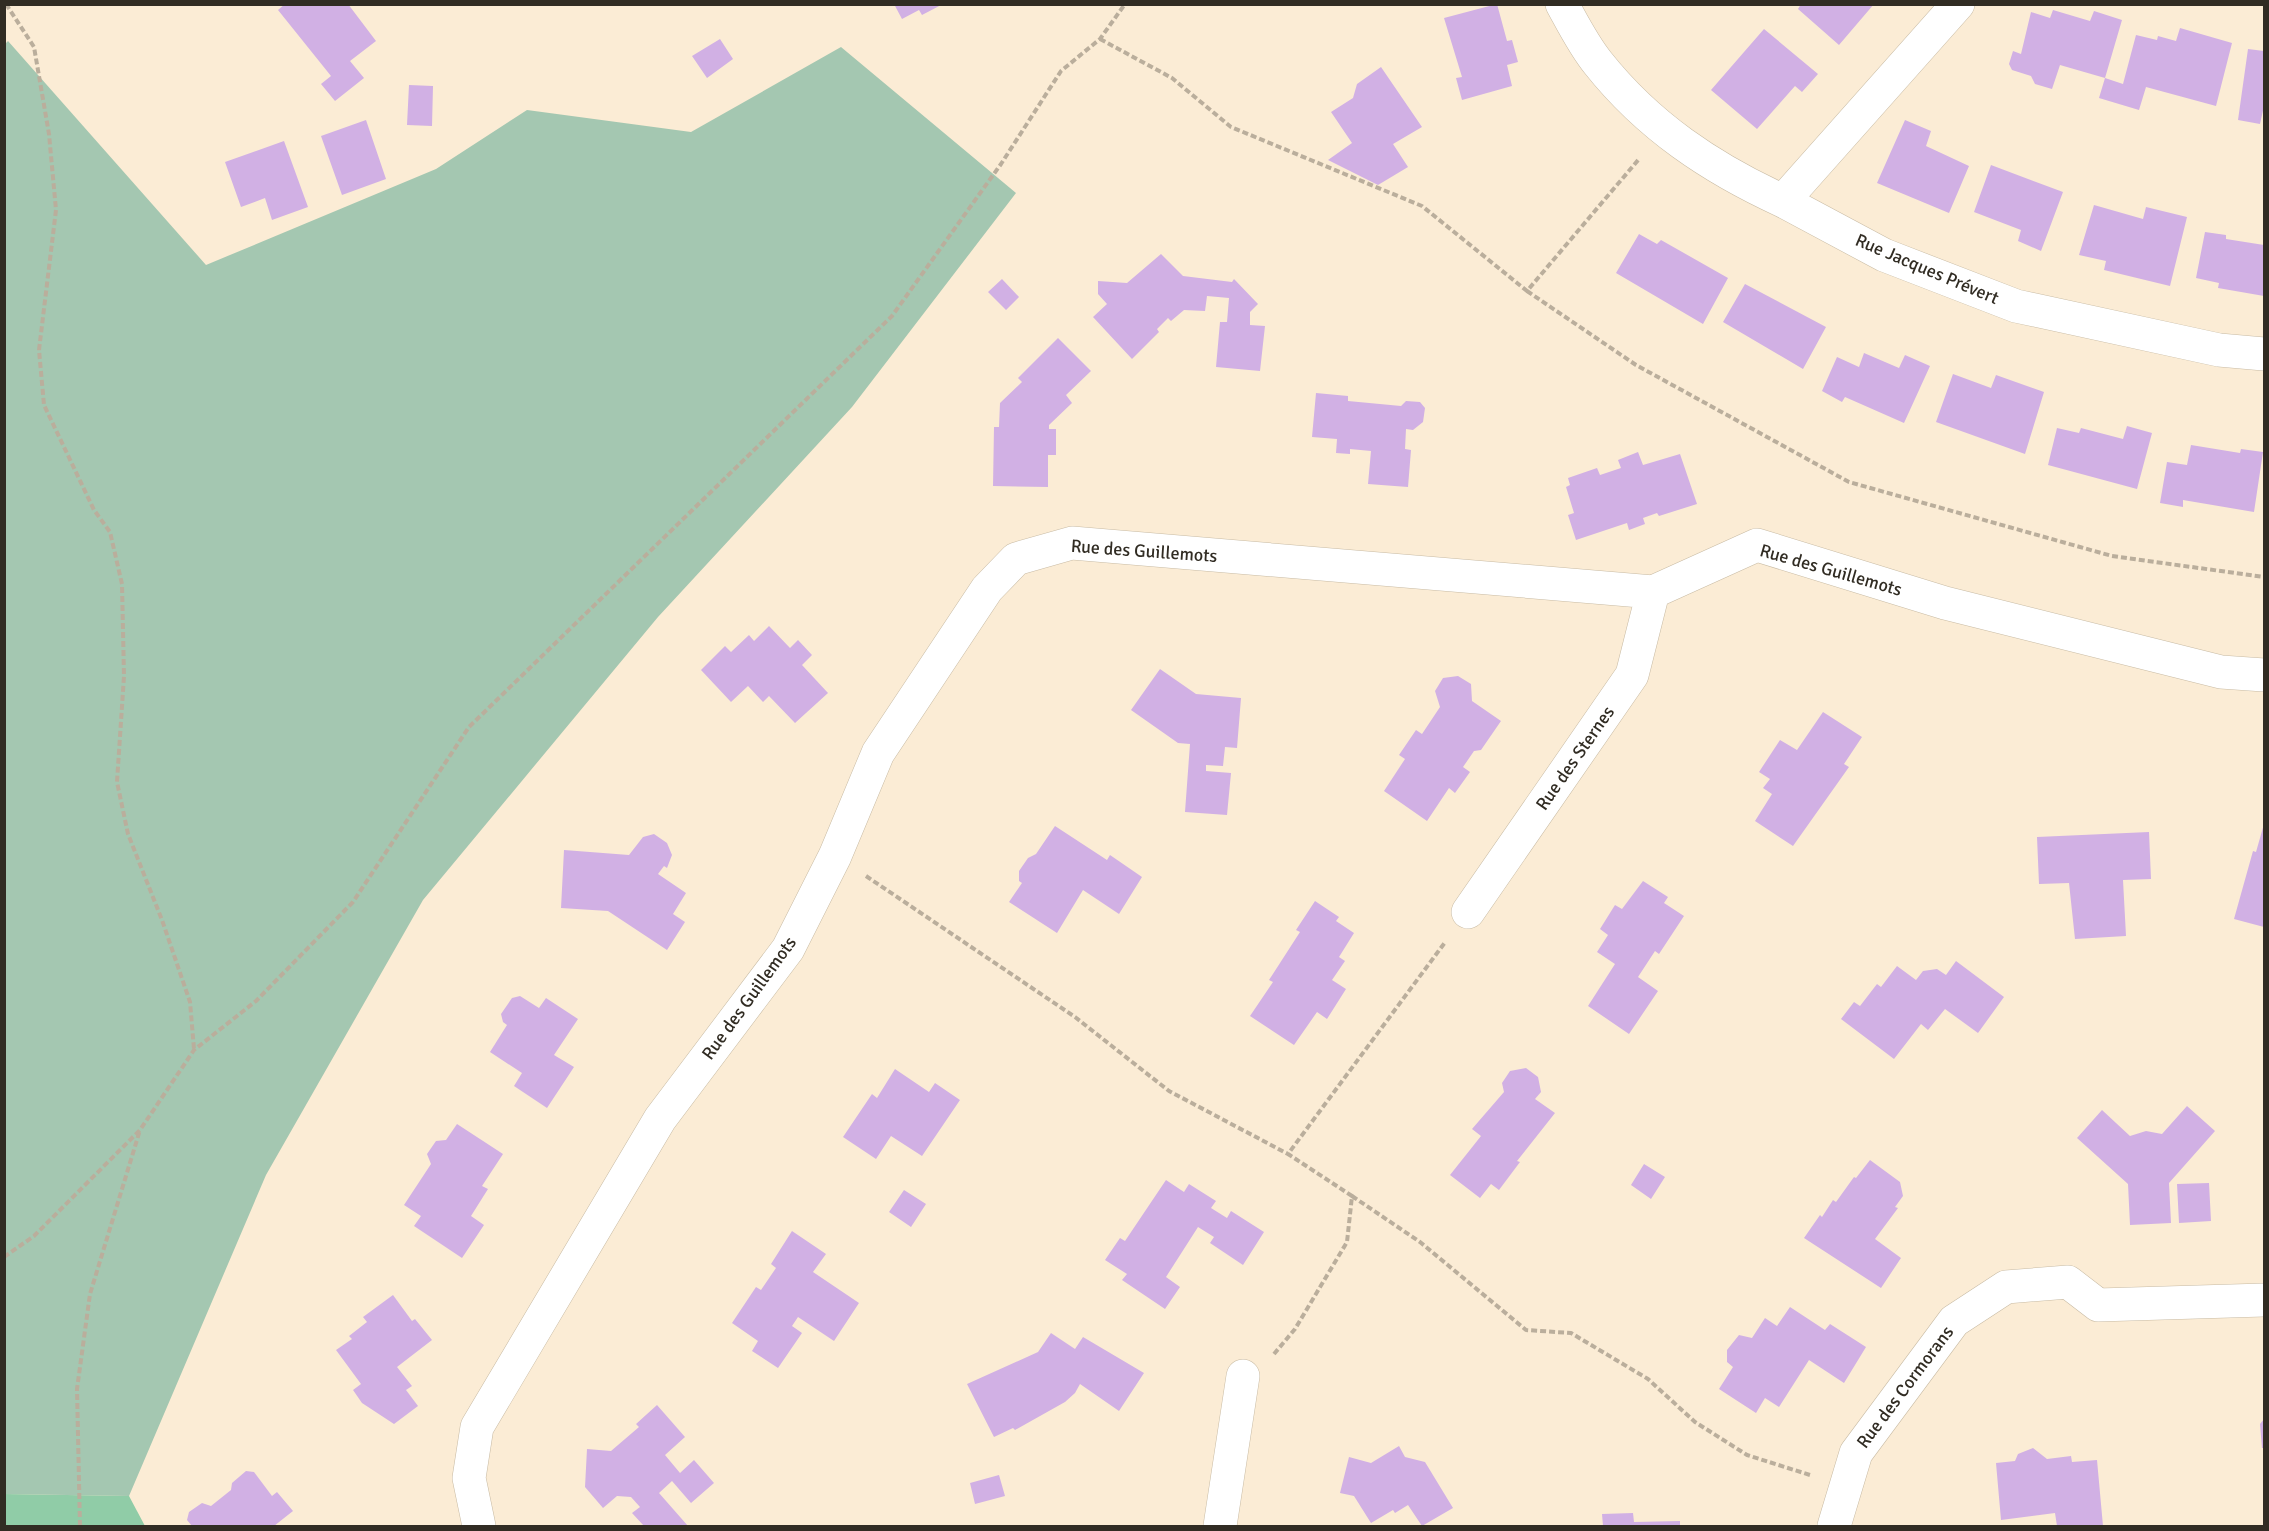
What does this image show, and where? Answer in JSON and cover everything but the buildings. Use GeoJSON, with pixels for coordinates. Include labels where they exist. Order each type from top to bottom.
{"type":"FeatureCollection","features":[{"type":"Feature","properties":{"kind":"street","name":"Rue Jacques Prévert"},"geometry":{"type":"LineString","coordinates":[[1562,4],[1597,63],[1663,131],[1735,179],[1783,201],[1884,255],[2016,306],[2219,350],[2265,354]]}},
{"type":"Feature","properties":{"kind":"street"},"geometry":{"type":"LineString","coordinates":[[1783,201],[1958,4]]}},
{"type":"Feature","properties":{"kind":"street","name":"Rue des Guillemots"},"geometry":{"type":"LineString","coordinates":[[479,1527],[469,1478],[477,1427],[660,1119],[788,949],[835,856],[878,753],[987,590],[1016,559],[1072,543],[1653,592],[1757,545],[1945,603],[2221,672],[2265,675]]}},
{"type":"Feature","properties":{"kind":"street","name":"Rue des Sternes"},"geometry":{"type":"LineString","coordinates":[[1468,912],[1632,675],[1653,592]]}},
{"type":"Feature","properties":{"kind":"street","name":"Rue des Cormorans"},"geometry":{"type":"LineString","coordinates":[[1834,1527],[1856,1453],[1954,1321],[2006,1287],[2068,1282],[2098,1305],[2265,1300]]}},
{"type":"Feature","properties":{"kind":"street"},"geometry":{"type":"LineString","coordinates":[[1220,1527],[1244,1376]]}},
{"type":"Feature","properties":{"kind":"path"},"geometry":{"type":"LineString","coordinates":[[6,4],[34,47],[49,134],[56,210],[39,350],[44,405],[94,510],[110,532],[122,584],[124,676],[117,782],[128,834],[162,920],[190,1002],[194,1050]]}},
{"type":"Feature","properties":{"kind":"path"},"geometry":{"type":"LineString","coordinates":[[4,1257],[34,1236],[140,1130],[194,1050],[256,1001],[353,902],[469,727],[892,316],[1001,164],[1061,71],[1100,39],[1125,4]]}},
{"type":"Feature","properties":{"kind":"path"},"geometry":{"type":"LineString","coordinates":[[1100,39],[1172,78],[1231,127],[1422,206],[1527,291],[1636,365],[1849,482],[2112,556],[2265,577]]}},
{"type":"Feature","properties":{"kind":"path"},"geometry":{"type":"LineString","coordinates":[[1527,291],[1663,131]]}},
{"type":"Feature","properties":{"kind":"path"},"geometry":{"type":"LineString","coordinates":[[835,856],[1075,1017],[1169,1091],[1288,1154],[1353,1196],[1420,1242],[1526,1330],[1571,1334],[1648,1379],[1695,1422],[1747,1455],[1846,1488]]}},
{"type":"Feature","properties":{"kind":"path"},"geometry":{"type":"LineString","coordinates":[[1288,1154],[1468,912]]}},
{"type":"Feature","properties":{"kind":"path"},"geometry":{"type":"LineString","coordinates":[[80,1527],[77,1389],[90,1294],[140,1130]]}},
{"type":"Feature","properties":{"kind":"path"},"geometry":{"type":"LineString","coordinates":[[1244,1376],[1270,1358],[1295,1329],[1347,1242],[1353,1196]]}},
{"type":"Feature","properties":{"kind":"green space"},"geometry":{"type":"Polygon","coordinates":[[[8,41],[206,265],[436,169],[527,110],[691,132],[841,47],[1016,193],[852,407],[658,617],[423,900],[266,1175],[129,1496],[5,1494],[5,44],[8,41]]]}},
{"type":"Feature","properties":{"kind":"green space"},"geometry":{"type":"Polygon","coordinates":[[[5,1494],[129,1496],[145,1526],[5,1526],[5,1494]]]}}]}
